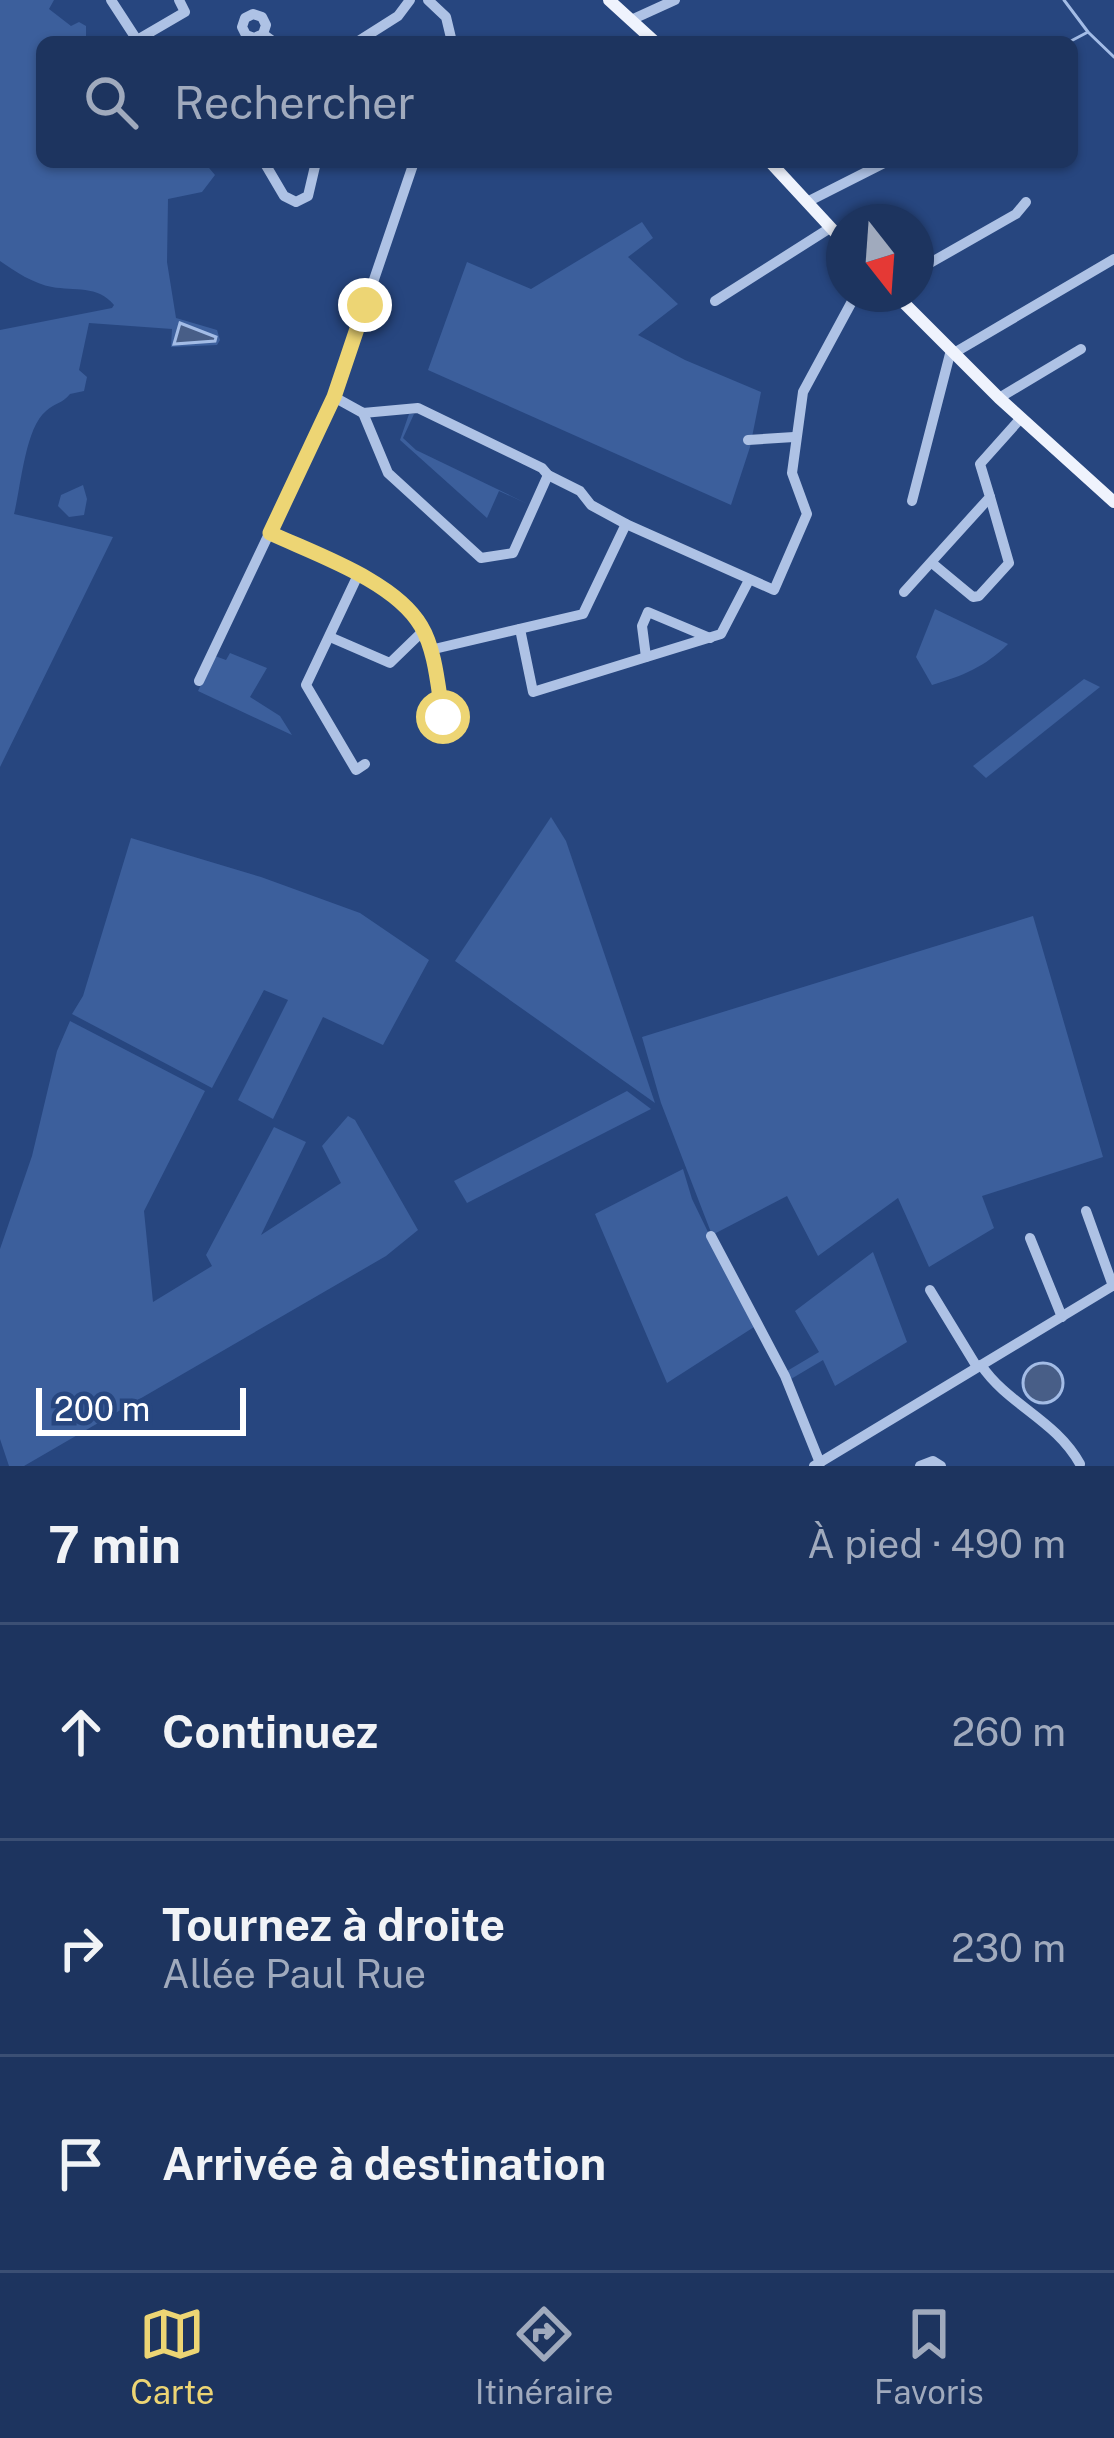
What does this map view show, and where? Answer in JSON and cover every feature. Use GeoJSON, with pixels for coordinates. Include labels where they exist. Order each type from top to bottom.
{"type":"FeatureCollection","features":[{"type":"Feature","properties":{"kind":"main road"},"geometry":{"type":"LineString","coordinates":[[610,0],[648,36]]}},
{"type":"Feature","properties":{"kind":"main road"},"geometry":{"type":"LineString","coordinates":[[776,168],[826,223]]}},
{"type":"Feature","properties":{"kind":"main road"},"geometry":{"type":"LineString","coordinates":[[913,312],[1114,502]]}},
{"type":"Feature","properties":{"kind":"street"},"geometry":{"type":"LineString","coordinates":[[111,0],[134,36]]}},
{"type":"Feature","properties":{"kind":"street"},"geometry":{"type":"LineString","coordinates":[[144,36],[185,11],[179,0]]}},
{"type":"Feature","properties":{"kind":"street"},"geometry":{"type":"LineString","coordinates":[[366,36],[398,16],[410,0]]}},
{"type":"Feature","properties":{"kind":"street"},"geometry":{"type":"LineString","coordinates":[[428,0],[446,17],[451,36]]}},
{"type":"Feature","properties":{"kind":"street"},"geometry":{"type":"LineString","coordinates":[[631,20],[675,0]]}},
{"type":"Feature","properties":{"kind":"street"},"geometry":{"type":"LineString","coordinates":[[268,168],[284,196],[296,202],[308,196],[315,168]]}},
{"type":"Feature","properties":{"kind":"street"},"geometry":{"type":"LineString","coordinates":[[199,681],[334,397],[412,168]]}},
{"type":"Feature","properties":{"kind":"street"},"geometry":{"type":"LineString","coordinates":[[807,202],[874,168]]}},
{"type":"Feature","properties":{"kind":"street"},"geometry":{"type":"LineString","coordinates":[[934,261],[1016,214],[1026,202]]}},
{"type":"Feature","properties":{"kind":"street"},"geometry":{"type":"LineString","coordinates":[[715,302],[826,231]]}},
{"type":"Feature","properties":{"kind":"street"},"geometry":{"type":"LineString","coordinates":[[912,500],[953,351],[1114,260]]}},
{"type":"Feature","properties":{"kind":"street"},"geometry":{"type":"LineString","coordinates":[[334,397],[362,413],[418,408],[542,468],[548,476],[580,491],[591,505],[626,524],[773,590],[807,514],[792,473],[803,392],[846,312]]}},
{"type":"Feature","properties":{"kind":"street"},"geometry":{"type":"LineString","coordinates":[[999,398],[1081,349]]}},
{"type":"Feature","properties":{"kind":"street"},"geometry":{"type":"LineString","coordinates":[[362,413],[388,473],[481,558],[513,553],[548,476]]}},
{"type":"Feature","properties":{"kind":"street"},"geometry":{"type":"LineString","coordinates":[[932,563],[973,597],[1009,562],[980,464],[1021,418]]}},
{"type":"Feature","properties":{"kind":"street"},"geometry":{"type":"LineString","coordinates":[[748,440],[794,437]]}},
{"type":"Feature","properties":{"kind":"street"},"geometry":{"type":"LineString","coordinates":[[904,592],[990,497]]}},
{"type":"Feature","properties":{"kind":"street"},"geometry":{"type":"LineString","coordinates":[[430,650],[583,614],[626,524]]}},
{"type":"Feature","properties":{"kind":"street"},"geometry":{"type":"LineString","coordinates":[[270,533],[376,583],[416,619],[430,650],[443,717],[435,719]]}},
{"type":"Feature","properties":{"kind":"street"},"geometry":{"type":"LineString","coordinates":[[358,575],[306,685],[356,770],[364,764]]}},
{"type":"Feature","properties":{"kind":"street"},"geometry":{"type":"LineString","coordinates":[[520,629],[533,692],[721,634],[748,582]]}},
{"type":"Feature","properties":{"kind":"street"},"geometry":{"type":"LineString","coordinates":[[646,657],[642,626],[648,612],[710,638]]}},
{"type":"Feature","properties":{"kind":"street"},"geometry":{"type":"LineString","coordinates":[[330,637],[390,663],[423,631]]}},
{"type":"Feature","properties":{"kind":"street"},"geometry":{"type":"LineString","coordinates":[[711,1236],[784,1376],[822,1464],[1113,1285],[1086,1211]]}},
{"type":"Feature","properties":{"kind":"street"},"geometry":{"type":"LineString","coordinates":[[1030,1238],[1062,1317]]}},
{"type":"Feature","properties":{"kind":"street"},"geometry":{"type":"LineString","coordinates":[[930,1290],[979,1366],[1052,1426],[1080,1464]]}},
{"type":"Feature","properties":{"kind":"street"},"geometry":{"type":"LineString","coordinates":[[920,1466],[933,1461],[941,1466]]}},
{"type":"Feature","properties":{"kind":"shaded area"},"geometry":{"type":"Polygon","coordinates":[[[0,0],[54,0],[49,9],[71,26],[79,22],[86,26],[86,36],[36,36],[36,168],[209,168],[215,175],[202,192],[168,199],[167,262],[176,318],[217,330],[220,340],[217,345],[171,347],[172,329],[89,323],[79,370],[87,377],[84,391],[49,408],[33,430],[14,514],[113,537],[0,767],[0,330],[114,305],[93,292],[38,283],[0,261],[0,0]]]}},
{"type":"Feature","properties":{"kind":"shaded area"},"geometry":{"type":"Polygon","coordinates":[[[642,222],[653,238],[628,257],[678,304],[638,335],[761,392],[731,505],[428,370],[467,262],[531,289],[642,222]]]}},
{"type":"Feature","properties":{"kind":"shaded area"},"geometry":{"type":"Polygon","coordinates":[[[180,323],[216,337],[215,341],[174,344],[180,323]]]}},
{"type":"Feature","properties":{"kind":"shaded area"},"geometry":{"type":"Polygon","coordinates":[[[409,414],[414,414],[403,438],[416,450],[530,505],[499,491],[487,518],[400,440],[409,414]]]}},
{"type":"Feature","properties":{"kind":"shaded area"},"geometry":{"type":"Polygon","coordinates":[[[83,485],[84,515],[69,517],[58,506],[61,495],[83,485]]]}},
{"type":"Feature","properties":{"kind":"shaded area"},"geometry":{"type":"Polygon","coordinates":[[[935,609],[1008,644],[973,670],[932,685],[916,657],[935,609]]]}},
{"type":"Feature","properties":{"kind":"shaded area"},"geometry":{"type":"Polygon","coordinates":[[[230,653],[267,668],[250,697],[280,716],[292,735],[198,691],[215,656],[226,660],[230,653]]]}},
{"type":"Feature","properties":{"kind":"shaded area"},"geometry":{"type":"Polygon","coordinates":[[[1084,679],[1100,687],[986,778],[973,766],[1084,679]]]}},
{"type":"Feature","properties":{"kind":"shaded area"},"geometry":{"type":"Polygon","coordinates":[[[551,817],[566,841],[655,1103],[455,961],[551,817]]]}},
{"type":"Feature","properties":{"kind":"shaded area"},"geometry":{"type":"Polygon","coordinates":[[[131,838],[360,913],[429,960],[383,1045],[323,1017],[273,1119],[238,1100],[288,1000],[264,990],[212,1088],[72,1014],[83,996],[131,838]]]}},
{"type":"Feature","properties":{"kind":"shaded area"},"geometry":{"type":"Polygon","coordinates":[[[1033,916],[1103,1157],[982,1196],[994,1228],[929,1267],[898,1198],[818,1256],[787,1196],[712,1235],[661,1103],[642,1037],[1033,916]]]}},
{"type":"Feature","properties":{"kind":"shaded area"},"geometry":{"type":"Polygon","coordinates":[[[70,1021],[205,1091],[144,1211],[153,1302],[212,1266],[206,1255],[274,1127],[306,1142],[261,1235],[341,1183],[322,1146],[348,1116],[355,1120],[418,1230],[386,1256],[24,1466],[9,1466],[0,1439],[0,1249],[32,1156],[57,1051],[70,1021]]]}},
{"type":"Feature","properties":{"kind":"shaded area"},"geometry":{"type":"Polygon","coordinates":[[[627,1091],[651,1109],[467,1203],[454,1181],[627,1091]]]}},
{"type":"Feature","properties":{"kind":"shaded area"},"geometry":{"type":"Polygon","coordinates":[[[683,1169],[692,1199],[754,1327],[667,1383],[595,1214],[683,1169]]]}},
{"type":"Feature","properties":{"kind":"shaded area"},"geometry":{"type":"Polygon","coordinates":[[[873,1252],[907,1342],[835,1386],[823,1360],[791,1379],[787,1371],[819,1352],[795,1311],[873,1252]]]}},
{"type":"Feature","properties":{"kind":"shaded area"},"geometry":{"type":"Polygon","coordinates":[[[1043,1363],[1057,1369],[1063,1383],[1057,1397],[1043,1403],[1029,1397],[1023,1383],[1029,1369],[1043,1363]]]}},
{"type":"Feature","properties":{"kind":"waterway"},"geometry":{"type":"LineString","coordinates":[[1064,0],[1088,32],[1078,37]]}},
{"type":"Feature","properties":{"kind":"waterway"},"geometry":{"type":"LineString","coordinates":[[1089,33],[1114,57]]}},
{"type":"Feature","properties":{"kind":"route"},"geometry":{"type":"LineString","coordinates":[[365,305],[334,397],[270,533],[376,583],[416,619],[428,641],[443,717]]}}]}
